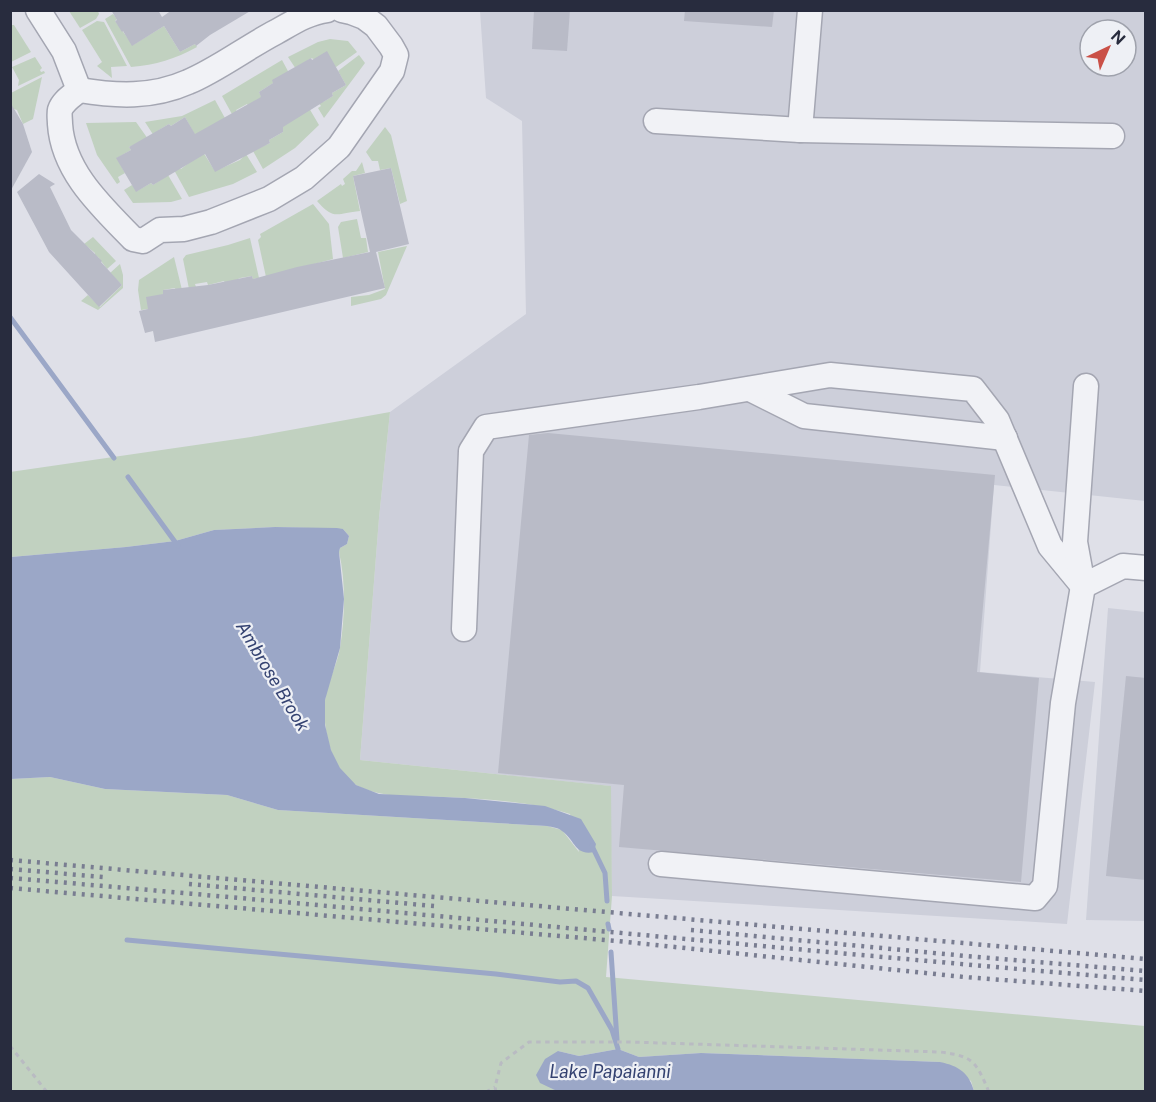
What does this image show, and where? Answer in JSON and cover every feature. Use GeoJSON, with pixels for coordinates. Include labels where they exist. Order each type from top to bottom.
{"type":"FeatureCollection","features":[{"type":"Feature","properties":{"kind":"street"},"geometry":{"type":"LineString","coordinates":[[38,10],[64,51],[79,90]]}},
{"type":"Feature","properties":{"kind":"street"},"geometry":{"type":"LineString","coordinates":[[327,10],[309,15],[260,40],[190,82],[173,88],[132,95],[110,95],[79,90],[65,102],[60,111],[61,134],[68,154],[90,193],[133,239],[143,241],[160,230],[184,229],[211,222],[269,199],[304,178],[339,147],[392,71],[396,55],[392,46],[376,26],[364,17],[342,10]]}},
{"type":"Feature","properties":{"kind":"street"},"geometry":{"type":"LineString","coordinates":[[800,130],[810,10]]}},
{"type":"Feature","properties":{"kind":"street"},"geometry":{"type":"LineString","coordinates":[[656,121],[800,130],[1112,136]]}},
{"type":"Feature","properties":{"kind":"street"},"geometry":{"type":"LineString","coordinates":[[464,629],[471,451],[486,426],[750,389],[830,375],[973,389],[997,420],[1050,546],[1083,586]]}},
{"type":"Feature","properties":{"kind":"street"},"geometry":{"type":"LineString","coordinates":[[661,864],[1035,898],[1045,886],[1063,703],[1083,586],[1075,542],[1086,386]]}},
{"type":"Feature","properties":{"kind":"street"},"geometry":{"type":"LineString","coordinates":[[750,389],[804,416],[1005,438]]}},
{"type":"Feature","properties":{"kind":"street"},"geometry":{"type":"LineString","coordinates":[[1083,586],[1123,566],[1146,568]]}},
{"type":"Feature","properties":{"kind":"path"},"geometry":{"type":"LineString","coordinates":[[486,1092],[496,1090],[501,1063],[529,1042],[630,1042],[961,1054],[975,1063],[989,1092]]}},
{"type":"Feature","properties":{"kind":"path"},"geometry":{"type":"LineString","coordinates":[[10,1046],[47,1092]]}},
{"type":"Feature","properties":{"kind":"shaded area"},"geometry":{"type":"Polygon","coordinates":[[[480,11],[1145,11],[1145,501],[994,485],[980,672],[1095,682],[1067,924],[612,896],[610,786],[360,760],[379,518],[390,412],[526,314],[522,121],[486,98],[480,11]]]}},
{"type":"Feature","properties":{"kind":"shaded area"},"geometry":{"type":"Polygon","coordinates":[[[1108,608],[1145,612],[1145,921],[1086,920],[1108,608]]]}},
{"type":"Feature","properties":{"kind":"green space"},"geometry":{"type":"Polygon","coordinates":[[[69,11],[98,11],[99,14],[96,19],[80,28],[69,11]]]}},
{"type":"Feature","properties":{"kind":"green space"},"geometry":{"type":"Polygon","coordinates":[[[113,14],[117,19],[115,21],[133,45],[164,26],[180,52],[195,44],[197,47],[165,61],[131,67],[105,19],[113,14]]]}},
{"type":"Feature","properties":{"kind":"green space"},"geometry":{"type":"Polygon","coordinates":[[[97,21],[104,22],[127,66],[111,67],[112,78],[97,66],[102,62],[82,30],[97,21]]]}},
{"type":"Feature","properties":{"kind":"green space"},"geometry":{"type":"Polygon","coordinates":[[[11,25],[14,25],[31,52],[11,62],[11,25]]]}},
{"type":"Feature","properties":{"kind":"green space"},"geometry":{"type":"Polygon","coordinates":[[[330,39],[348,41],[357,52],[336,67],[311,58],[296,69],[288,57],[318,42],[330,39]]]}},
{"type":"Feature","properties":{"kind":"green space"},"geometry":{"type":"Polygon","coordinates":[[[359,55],[365,63],[324,118],[318,108],[321,106],[318,102],[323,102],[333,96],[332,93],[346,85],[338,71],[359,55]]]}},
{"type":"Feature","properties":{"kind":"green space"},"geometry":{"type":"Polygon","coordinates":[[[35,57],[42,68],[41,72],[45,73],[18,86],[19,80],[12,67],[35,57]]]}},
{"type":"Feature","properties":{"kind":"green space"},"geometry":{"type":"Polygon","coordinates":[[[282,60],[289,73],[259,92],[262,98],[249,107],[247,104],[236,110],[238,113],[233,116],[222,96],[282,60]]]}},
{"type":"Feature","properties":{"kind":"green space"},"geometry":{"type":"Polygon","coordinates":[[[42,77],[33,119],[23,124],[17,110],[11,111],[11,93],[42,77]]]}},
{"type":"Feature","properties":{"kind":"green space"},"geometry":{"type":"Polygon","coordinates":[[[215,100],[226,120],[200,144],[185,117],[159,130],[159,133],[154,136],[145,122],[182,116],[215,100]]]}},
{"type":"Feature","properties":{"kind":"green space"},"geometry":{"type":"Polygon","coordinates":[[[309,108],[319,125],[295,148],[263,169],[253,151],[270,143],[269,140],[283,132],[282,124],[309,108]]]}},
{"type":"Feature","properties":{"kind":"green space"},"geometry":{"type":"Polygon","coordinates":[[[136,122],[148,139],[129,147],[131,150],[117,158],[125,173],[118,177],[120,182],[117,184],[97,155],[86,123],[136,122]]]}},
{"type":"Feature","properties":{"kind":"green space"},"geometry":{"type":"Polygon","coordinates":[[[385,127],[391,135],[407,201],[400,204],[391,168],[380,170],[378,161],[372,161],[366,152],[385,127]]]}},
{"type":"Feature","properties":{"kind":"green space"},"geometry":{"type":"Polygon","coordinates":[[[203,152],[215,171],[240,160],[246,154],[257,172],[233,184],[189,197],[174,170],[178,167],[181,169],[203,152]]]}},
{"type":"Feature","properties":{"kind":"green space"},"geometry":{"type":"Polygon","coordinates":[[[362,162],[365,173],[353,176],[360,211],[336,214],[328,211],[317,201],[341,184],[342,186],[345,184],[343,179],[352,171],[356,171],[362,162]]]}},
{"type":"Feature","properties":{"kind":"green space"},"geometry":{"type":"Polygon","coordinates":[[[168,175],[182,199],[171,202],[133,203],[124,190],[132,185],[137,191],[151,183],[153,185],[168,175]]]}},
{"type":"Feature","properties":{"kind":"green space"},"geometry":{"type":"Polygon","coordinates":[[[313,204],[329,224],[333,259],[266,277],[258,240],[261,237],[260,234],[313,204]]]}},
{"type":"Feature","properties":{"kind":"green space"},"geometry":{"type":"Polygon","coordinates":[[[357,219],[361,238],[366,238],[368,252],[343,258],[338,227],[341,222],[357,219]]]}},
{"type":"Feature","properties":{"kind":"green space"},"geometry":{"type":"Polygon","coordinates":[[[93,237],[116,261],[107,269],[95,253],[84,244],[93,237]]]}},
{"type":"Feature","properties":{"kind":"green space"},"geometry":{"type":"Polygon","coordinates":[[[250,238],[259,278],[253,279],[252,276],[240,278],[226,285],[224,281],[208,285],[207,282],[195,284],[196,287],[189,289],[183,259],[186,255],[250,238]]]}},
{"type":"Feature","properties":{"kind":"green space"},"geometry":{"type":"Polygon","coordinates":[[[407,246],[386,295],[381,299],[351,306],[351,297],[369,295],[385,289],[378,252],[407,246]]]}},
{"type":"Feature","properties":{"kind":"green space"},"geometry":{"type":"Polygon","coordinates":[[[174,257],[182,290],[176,291],[175,288],[163,290],[163,294],[148,309],[141,310],[139,280],[174,257]]]}},
{"type":"Feature","properties":{"kind":"green space"},"geometry":{"type":"Polygon","coordinates":[[[120,264],[123,288],[98,310],[81,301],[88,295],[100,307],[122,285],[110,273],[120,264]]]}},
{"type":"Feature","properties":{"kind":"green space"},"geometry":{"type":"Polygon","coordinates":[[[390,412],[379,518],[360,760],[611,786],[612,896],[606,977],[1145,1026],[1145,1091],[974,1091],[971,1081],[940,1062],[701,1053],[639,1057],[618,1049],[579,1056],[558,1051],[551,1088],[559,1091],[11,1091],[11,779],[50,777],[105,789],[227,795],[278,810],[547,826],[562,830],[579,852],[570,814],[508,801],[378,793],[358,786],[341,771],[330,748],[324,711],[326,694],[340,648],[343,624],[344,587],[339,552],[340,548],[347,544],[349,536],[343,529],[275,527],[214,530],[175,541],[11,557],[10,472],[251,437],[390,412]]]}},
{"type":"Feature","properties":{"kind":"water"},"geometry":{"type":"Polygon","coordinates":[[[275,527],[337,528],[343,529],[349,536],[347,544],[340,548],[339,552],[344,599],[340,648],[325,700],[325,725],[331,750],[340,768],[356,785],[379,794],[465,798],[545,806],[581,819],[596,844],[594,852],[583,852],[561,830],[547,826],[278,810],[227,795],[105,789],[50,777],[11,779],[11,557],[175,541],[214,530],[275,527]]]}},
{"type":"Feature","properties":{"kind":"water","name":"Lake Papaianni"},"geometry":{"type":"Polygon","coordinates":[[[618,1049],[639,1057],[701,1053],[940,1062],[962,1071],[969,1079],[974,1091],[559,1092],[540,1083],[536,1075],[545,1059],[558,1051],[579,1056],[618,1049]]]}},
{"type":"Feature","properties":{"kind":"building"},"geometry":{"type":"Polygon","coordinates":[[[111,10],[158,10],[162,17],[172,10],[252,10],[196,46],[195,44],[180,52],[164,26],[132,46],[115,21],[117,20],[111,10]]]}},
{"type":"Feature","properties":{"kind":"building"},"geometry":{"type":"Polygon","coordinates":[[[534,10],[570,10],[567,51],[532,49],[534,10]]]}},
{"type":"Feature","properties":{"kind":"building"},"geometry":{"type":"Polygon","coordinates":[[[685,10],[774,10],[772,27],[684,21],[685,10]]]}},
{"type":"Feature","properties":{"kind":"building"},"geometry":{"type":"Polygon","coordinates":[[[327,51],[346,85],[332,93],[333,96],[283,127],[283,132],[269,140],[270,143],[215,172],[205,154],[153,185],[151,183],[136,192],[116,158],[131,150],[129,147],[185,117],[195,134],[261,97],[259,92],[273,83],[272,80],[327,51]]]}},
{"type":"Feature","properties":{"kind":"building"},"geometry":{"type":"Polygon","coordinates":[[[10,102],[23,124],[32,152],[10,192],[10,102]]]}},
{"type":"Feature","properties":{"kind":"building"},"geometry":{"type":"Polygon","coordinates":[[[391,168],[409,244],[376,252],[385,288],[155,342],[153,331],[145,333],[139,311],[148,309],[146,297],[163,294],[163,290],[208,285],[252,276],[253,279],[370,252],[353,176],[391,168]]]}},
{"type":"Feature","properties":{"kind":"building"},"geometry":{"type":"Polygon","coordinates":[[[39,174],[55,184],[50,187],[71,230],[122,285],[99,307],[49,252],[17,192],[39,174]]]}},
{"type":"Feature","properties":{"kind":"building"},"geometry":{"type":"Polygon","coordinates":[[[548,433],[995,475],[977,672],[1039,678],[1021,882],[619,847],[624,785],[498,773],[529,435],[548,433]]]}},
{"type":"Feature","properties":{"kind":"building"},"geometry":{"type":"Polygon","coordinates":[[[1126,676],[1146,678],[1146,880],[1106,876],[1126,676]]]}},
{"type":"Feature","properties":{"kind":"waterway","name":"Ambrose Brook"},"geometry":{"type":"LineString","coordinates":[[10,317],[114,458]]}},
{"type":"Feature","properties":{"kind":"waterway","name":"Ambrose Brook"},"geometry":{"type":"LineString","coordinates":[[128,477],[178,546]]}},
{"type":"Feature","properties":{"kind":"waterway","name":"Ambrose Brook"},"geometry":{"type":"LineString","coordinates":[[592,846],[605,873],[607,901]]}},
{"type":"Feature","properties":{"kind":"waterway","name":"Ambrose Brook"},"geometry":{"type":"LineString","coordinates":[[608,924],[609,929]]}},
{"type":"Feature","properties":{"kind":"waterway"},"geometry":{"type":"LineString","coordinates":[[127,940],[560,982],[576,981],[588,988],[612,1030],[618,1049]]}},
{"type":"Feature","properties":{"kind":"waterway","name":"Ambrose Brook"},"geometry":{"type":"LineString","coordinates":[[611,952],[617,1040]]}},
{"type":"Feature","properties":{"kind":"railway"},"geometry":{"type":"LineString","coordinates":[[10,860],[1146,959]]}},
{"type":"Feature","properties":{"kind":"railway"},"geometry":{"type":"LineString","coordinates":[[10,869],[103,877]]}},
{"type":"Feature","properties":{"kind":"railway"},"geometry":{"type":"LineString","coordinates":[[10,878],[1146,980]]}},
{"type":"Feature","properties":{"kind":"railway"},"geometry":{"type":"LineString","coordinates":[[189,884],[434,906]]}},
{"type":"Feature","properties":{"kind":"railway"},"geometry":{"type":"LineString","coordinates":[[10,888],[617,941],[964,977],[1146,991]]}},
{"type":"Feature","properties":{"kind":"railway"},"geometry":{"type":"LineString","coordinates":[[691,930],[1146,971]]}}]}
